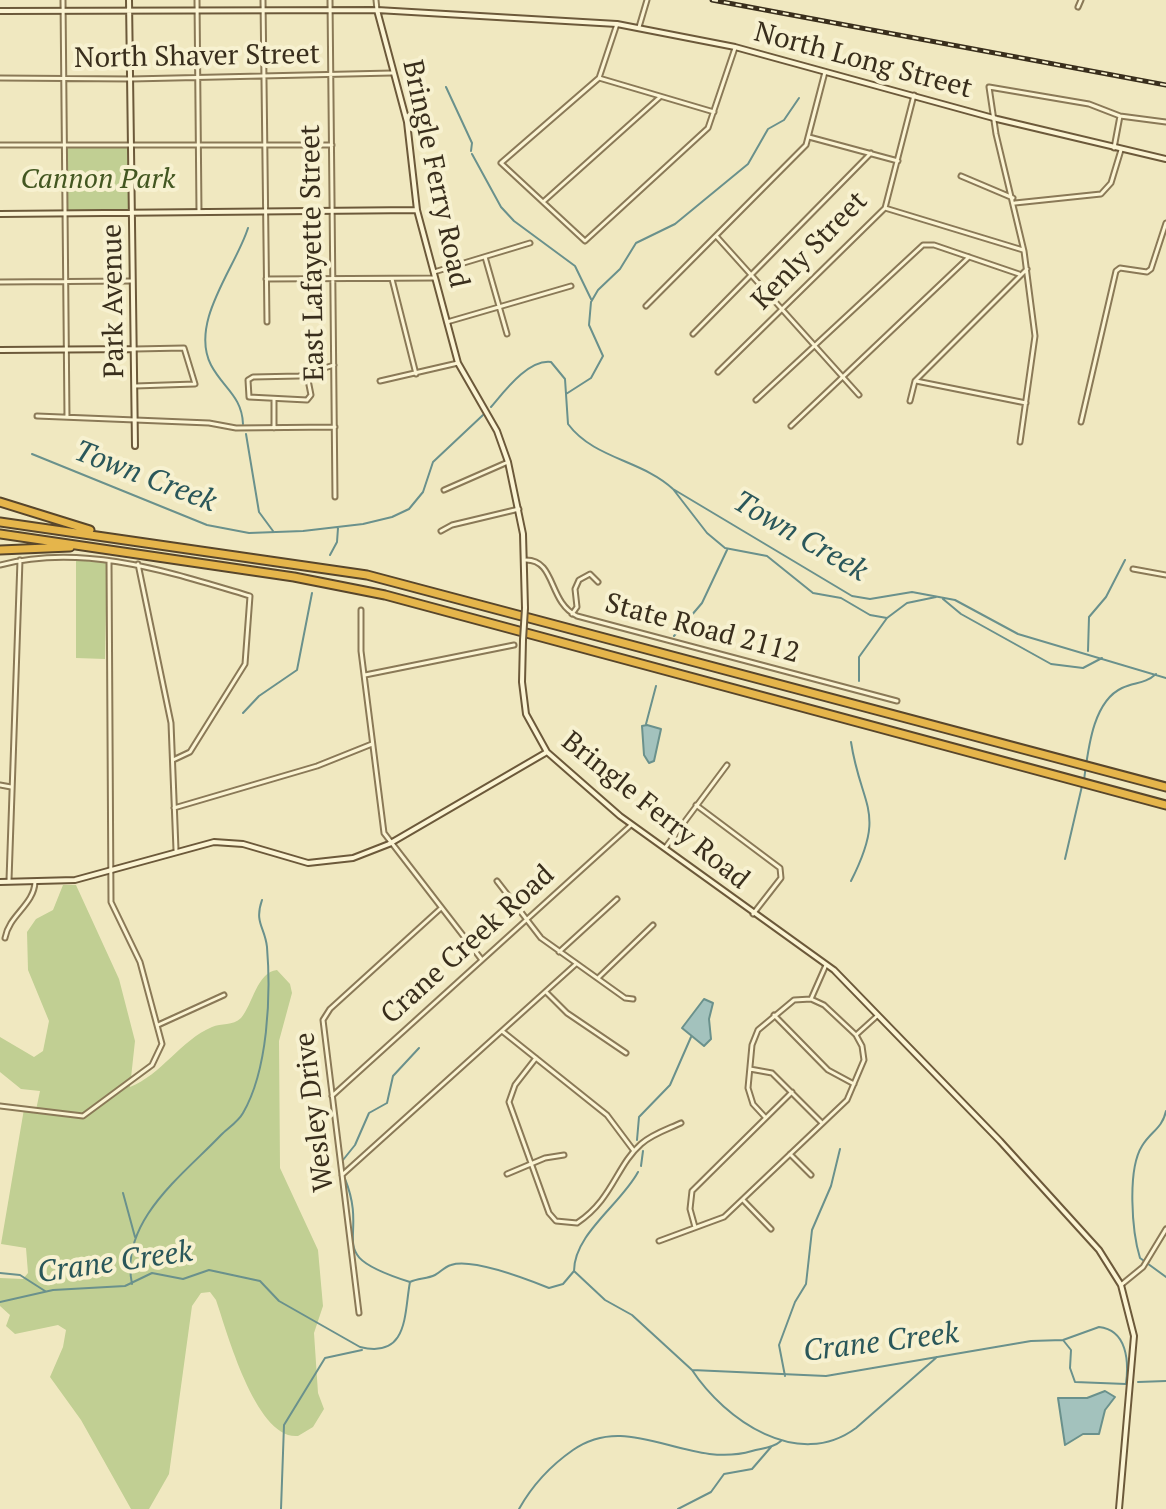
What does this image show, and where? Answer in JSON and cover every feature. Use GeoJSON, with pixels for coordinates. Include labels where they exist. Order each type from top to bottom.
{"type":"FeatureCollection","features":[{"type":"Feature","properties":{"kind":"highway"},"geometry":{"type":"LineString","coordinates":[[1,503],[114,536]]}},
{"type":"Feature","properties":{"kind":"highway"},"geometry":{"type":"LineString","coordinates":[[0,522],[114,536],[367,575],[1166,787]]}},
{"type":"Feature","properties":{"kind":"highway"},"geometry":{"type":"LineString","coordinates":[[0,534],[100,547],[385,595],[1166,805]]}},
{"type":"Feature","properties":{"kind":"highway"},"geometry":{"type":"LineString","coordinates":[[0,550],[100,547]]}},
{"type":"Feature","properties":{"kind":"street"},"geometry":{"type":"LineString","coordinates":[[63,0],[67,417]]}},
{"type":"Feature","properties":{"kind":"street","name":"Park Avenue"},"geometry":{"type":"LineString","coordinates":[[129,0],[135,446]]}},
{"type":"Feature","properties":{"kind":"street"},"geometry":{"type":"LineString","coordinates":[[197,0],[199,213]]}},
{"type":"Feature","properties":{"kind":"street"},"geometry":{"type":"LineString","coordinates":[[263,0],[267,322]]}},
{"type":"Feature","properties":{"kind":"street","name":"East Lafayette Street"},"geometry":{"type":"LineString","coordinates":[[330,0],[335,497]]}},
{"type":"Feature","properties":{"kind":"street"},"geometry":{"type":"LineString","coordinates":[[376,0],[377,10]]}},
{"type":"Feature","properties":{"kind":"street"},"geometry":{"type":"LineString","coordinates":[[639,28],[647,0]]}},
{"type":"Feature","properties":{"kind":"street"},"geometry":{"type":"LineString","coordinates":[[1078,7],[1081,0]]}},
{"type":"Feature","properties":{"kind":"street","name":"North Long Street"},"geometry":{"type":"LineString","coordinates":[[0,11],[331,9],[617,24],[735,47],[997,119],[1166,159]]}},
{"type":"Feature","properties":{"kind":"street","name":"Bringle Ferry Road"},"geometry":{"type":"LineString","coordinates":[[377,10],[407,122],[417,210],[458,363],[497,431],[519,509],[526,560],[522,693],[526,714],[547,752],[632,824],[826,965],[879,1014],[1081,1229],[1121,1285],[1131,1318],[1134,1349],[1119,1509]]}},
{"type":"Feature","properties":{"kind":"street"},"geometry":{"type":"LineString","coordinates":[[617,24],[599,78],[501,163],[585,241],[708,128],[735,47]]}},
{"type":"Feature","properties":{"kind":"street"},"geometry":{"type":"LineString","coordinates":[[646,306],[798,155],[809,137],[825,72]]}},
{"type":"Feature","properties":{"kind":"street","name":"North Shaver Street"},"geometry":{"type":"LineString","coordinates":[[0,78],[131,79],[395,73]]}},
{"type":"Feature","properties":{"kind":"street"},"geometry":{"type":"LineString","coordinates":[[599,78],[714,112]]}},
{"type":"Feature","properties":{"kind":"street"},"geometry":{"type":"LineString","coordinates":[[1020,442],[1035,354],[1024,251],[996,134],[997,119],[989,87],[1089,104],[1120,116],[1166,122]]}},
{"type":"Feature","properties":{"kind":"street","name":"Kenly Street"},"geometry":{"type":"LineString","coordinates":[[718,372],[885,208],[914,95]]}},
{"type":"Feature","properties":{"kind":"street"},"geometry":{"type":"LineString","coordinates":[[543,202],[660,97]]}},
{"type":"Feature","properties":{"kind":"street"},"geometry":{"type":"LineString","coordinates":[[1114,148],[1120,116]]}},
{"type":"Feature","properties":{"kind":"street"},"geometry":{"type":"LineString","coordinates":[[809,137],[899,161]]}},
{"type":"Feature","properties":{"kind":"street"},"geometry":{"type":"LineString","coordinates":[[0,145],[332,145]]}},
{"type":"Feature","properties":{"kind":"street"},"geometry":{"type":"LineString","coordinates":[[961,176],[1014,200],[1101,194],[1111,183],[1121,150]]}},
{"type":"Feature","properties":{"kind":"street"},"geometry":{"type":"LineString","coordinates":[[693,334],[871,153]]}},
{"type":"Feature","properties":{"kind":"street"},"geometry":{"type":"LineString","coordinates":[[885,208],[1024,251]]}},
{"type":"Feature","properties":{"kind":"street"},"geometry":{"type":"LineString","coordinates":[[0,214],[417,210]]}},
{"type":"Feature","properties":{"kind":"street"},"geometry":{"type":"LineString","coordinates":[[1081,422],[1116,271],[1120,268],[1147,272],[1151,269],[1166,223]]}},
{"type":"Feature","properties":{"kind":"street"},"geometry":{"type":"LineString","coordinates":[[717,237],[859,395]]}},
{"type":"Feature","properties":{"kind":"street"},"geometry":{"type":"LineString","coordinates":[[266,279],[392,279],[434,275],[530,243]]}},
{"type":"Feature","properties":{"kind":"street"},"geometry":{"type":"LineString","coordinates":[[756,400],[923,245],[1019,274]]}},
{"type":"Feature","properties":{"kind":"street"},"geometry":{"type":"LineString","coordinates":[[485,257],[507,334]]}},
{"type":"Feature","properties":{"kind":"street"},"geometry":{"type":"LineString","coordinates":[[791,426],[969,257]]}},
{"type":"Feature","properties":{"kind":"street"},"geometry":{"type":"LineString","coordinates":[[910,401],[915,381],[1027,269]]}},
{"type":"Feature","properties":{"kind":"street"},"geometry":{"type":"LineString","coordinates":[[392,279],[416,374]]}},
{"type":"Feature","properties":{"kind":"street"},"geometry":{"type":"LineString","coordinates":[[0,282],[134,281]]}},
{"type":"Feature","properties":{"kind":"street"},"geometry":{"type":"LineString","coordinates":[[447,322],[571,286]]}},
{"type":"Feature","properties":{"kind":"street"},"geometry":{"type":"LineString","coordinates":[[0,350],[184,348],[195,384],[135,386]]}},
{"type":"Feature","properties":{"kind":"street"},"geometry":{"type":"LineString","coordinates":[[380,381],[458,363]]}},
{"type":"Feature","properties":{"kind":"street"},"geometry":{"type":"LineString","coordinates":[[307,375],[311,395],[307,400],[252,399],[248,380],[307,375],[334,365]]}},
{"type":"Feature","properties":{"kind":"street"},"geometry":{"type":"LineString","coordinates":[[915,381],[1026,403]]}},
{"type":"Feature","properties":{"kind":"street"},"geometry":{"type":"LineString","coordinates":[[274,400],[274,429]]}},
{"type":"Feature","properties":{"kind":"street"},"geometry":{"type":"LineString","coordinates":[[37,416],[274,429],[335,427]]}},
{"type":"Feature","properties":{"kind":"street"},"geometry":{"type":"LineString","coordinates":[[444,490],[508,462]]}},
{"type":"Feature","properties":{"kind":"street"},"geometry":{"type":"LineString","coordinates":[[441,531],[452,525],[519,509]]}},
{"type":"Feature","properties":{"kind":"street"},"geometry":{"type":"LineString","coordinates":[[0,565],[47,556],[138,564],[250,596],[245,664],[190,752],[173,760]]}},
{"type":"Feature","properties":{"kind":"street"},"geometry":{"type":"LineString","coordinates":[[9,881],[20,560]]}},
{"type":"Feature","properties":{"kind":"street","name":"State Road 2112"},"geometry":{"type":"LineString","coordinates":[[526,560],[536,560],[543,565],[558,603],[572,614],[897,701]]}},
{"type":"Feature","properties":{"kind":"street"},"geometry":{"type":"LineString","coordinates":[[0,1106],[75,1117],[89,1114],[158,1058],[162,1044],[140,962],[112,910],[109,561]]}},
{"type":"Feature","properties":{"kind":"street"},"geometry":{"type":"LineString","coordinates":[[138,564],[171,723],[176,850]]}},
{"type":"Feature","properties":{"kind":"street"},"geometry":{"type":"LineString","coordinates":[[1133,569],[1166,575]]}},
{"type":"Feature","properties":{"kind":"street"},"geometry":{"type":"LineString","coordinates":[[572,614],[577,607],[575,589],[579,580],[590,574],[598,582]]}},
{"type":"Feature","properties":{"kind":"street"},"geometry":{"type":"LineString","coordinates":[[361,610],[382,826],[389,844],[482,960]]}},
{"type":"Feature","properties":{"kind":"street"},"geometry":{"type":"LineString","coordinates":[[365,675],[514,645]]}},
{"type":"Feature","properties":{"kind":"street"},"geometry":{"type":"LineString","coordinates":[[174,808],[317,766],[372,744]]}},
{"type":"Feature","properties":{"kind":"street"},"geometry":{"type":"LineString","coordinates":[[0,882],[75,880],[176,850],[228,842],[314,864],[353,858],[389,844],[547,752]]}},
{"type":"Feature","properties":{"kind":"street"},"geometry":{"type":"LineString","coordinates":[[665,848],[727,765]]}},
{"type":"Feature","properties":{"kind":"street"},"geometry":{"type":"LineString","coordinates":[[0,785],[11,787]]}},
{"type":"Feature","properties":{"kind":"street"},"geometry":{"type":"LineString","coordinates":[[696,805],[781,871],[781,878],[753,914]]}},
{"type":"Feature","properties":{"kind":"street","name":"Crane Creek Road"},"geometry":{"type":"LineString","coordinates":[[332,1096],[632,824]]}},
{"type":"Feature","properties":{"kind":"street"},"geometry":{"type":"LineString","coordinates":[[497,881],[526,919],[559,952],[633,999]]}},
{"type":"Feature","properties":{"kind":"street"},"geometry":{"type":"LineString","coordinates":[[5,938],[6,929],[33,897],[35,882]]}},
{"type":"Feature","properties":{"kind":"street"},"geometry":{"type":"LineString","coordinates":[[559,952],[617,899]]}},
{"type":"Feature","properties":{"kind":"street","name":"Wesley Drive"},"geometry":{"type":"LineString","coordinates":[[359,1313],[325,1015],[440,909]]}},
{"type":"Feature","properties":{"kind":"street"},"geometry":{"type":"LineString","coordinates":[[598,978],[653,925]]}},
{"type":"Feature","properties":{"kind":"street"},"geometry":{"type":"LineString","coordinates":[[342,1175],[576,964]]}},
{"type":"Feature","properties":{"kind":"street"},"geometry":{"type":"LineString","coordinates":[[811,999],[826,965]]}},
{"type":"Feature","properties":{"kind":"street"},"geometry":{"type":"LineString","coordinates":[[546,992],[567,1013],[626,1053]]}},
{"type":"Feature","properties":{"kind":"street"},"geometry":{"type":"LineString","coordinates":[[158,1025],[224,995]]}},
{"type":"Feature","properties":{"kind":"street"},"geometry":{"type":"LineString","coordinates":[[659,1241],[724,1217],[847,1100],[864,1060],[856,1035],[824,1005],[811,999],[794,1000],[758,1030],[748,1088],[753,1104],[765,1117]]}},
{"type":"Feature","properties":{"kind":"street"},"geometry":{"type":"LineString","coordinates":[[856,1035],[879,1014]]}},
{"type":"Feature","properties":{"kind":"street"},"geometry":{"type":"LineString","coordinates":[[774,1015],[828,1070],[854,1084]]}},
{"type":"Feature","properties":{"kind":"street"},"geometry":{"type":"LineString","coordinates":[[502,1031],[607,1115],[634,1151]]}},
{"type":"Feature","properties":{"kind":"street"},"geometry":{"type":"LineString","coordinates":[[536,1058],[515,1085],[509,1102],[549,1213],[563,1223],[577,1223],[607,1197],[634,1151],[649,1138],[681,1123]]}},
{"type":"Feature","properties":{"kind":"street"},"geometry":{"type":"LineString","coordinates":[[750,1069],[772,1073],[822,1123]]}},
{"type":"Feature","properties":{"kind":"street"},"geometry":{"type":"LineString","coordinates":[[695,1227],[690,1209],[692,1191],[792,1092]]}},
{"type":"Feature","properties":{"kind":"street"},"geometry":{"type":"LineString","coordinates":[[790,1154],[811,1175]]}},
{"type":"Feature","properties":{"kind":"street"},"geometry":{"type":"LineString","coordinates":[[507,1174],[564,1155]]}},
{"type":"Feature","properties":{"kind":"street"},"geometry":{"type":"LineString","coordinates":[[743,1200],[771,1229]]}},
{"type":"Feature","properties":{"kind":"street"},"geometry":{"type":"LineString","coordinates":[[1121,1285],[1145,1264],[1166,1229]]}},
{"type":"Feature","properties":{"kind":"green space","name":"Cannon Park"},"geometry":{"type":"Polygon","coordinates":[[[65,146],[131,147],[132,213],[66,214],[65,146]]]}},
{"type":"Feature","properties":{"kind":"green space"},"geometry":{"type":"Polygon","coordinates":[[[76,560],[107,563],[105,659],[76,658],[76,560]]]}},
{"type":"Feature","properties":{"kind":"green space"},"geometry":{"type":"Polygon","coordinates":[[[63,885],[76,885],[119,979],[135,1041],[130,1087],[152,1074],[201,1033],[241,1018],[260,982],[270,972],[277,970],[290,984],[292,993],[279,1041],[280,1168],[318,1250],[323,1306],[314,1333],[318,1393],[324,1409],[313,1427],[298,1436],[283,1433],[269,1421],[245,1382],[216,1300],[210,1292],[201,1293],[192,1306],[169,1474],[149,1509],[131,1509],[81,1420],[50,1377],[63,1347],[66,1330],[58,1325],[15,1334],[6,1326],[10,1315],[0,1306],[0,1278],[23,1279],[28,1273],[26,1248],[1,1244],[24,1109],[36,1110],[40,1091],[21,1089],[0,1072],[0,1037],[34,1057],[43,1051],[49,1021],[28,970],[27,932],[36,919],[53,910],[63,885]]]}},
{"type":"Feature","properties":{"kind":"water"},"geometry":{"type":"Polygon","coordinates":[[[642,726],[661,729],[654,761],[649,763],[644,755],[642,726]]]}},
{"type":"Feature","properties":{"kind":"water"},"geometry":{"type":"Polygon","coordinates":[[[704,999],[713,1003],[709,1019],[711,1039],[704,1046],[682,1028],[704,999]]]}},
{"type":"Feature","properties":{"kind":"water"},"geometry":{"type":"Polygon","coordinates":[[[1105,1391],[1115,1397],[1105,1410],[1099,1434],[1083,1434],[1065,1445],[1058,1398],[1087,1398],[1105,1391]]]}},
{"type":"Feature","properties":{"kind":"waterway"},"geometry":{"type":"LineString","coordinates":[[446,87],[472,143],[471,151]]}},
{"type":"Feature","properties":{"kind":"waterway"},"geometry":{"type":"LineString","coordinates":[[566,394],[591,378],[603,356],[589,325],[591,302],[598,290],[620,269],[636,243],[675,224],[748,164],[768,129],[784,120],[799,98]]}},
{"type":"Feature","properties":{"kind":"waterway"},"geometry":{"type":"LineString","coordinates":[[472,154],[501,207],[514,221],[575,266],[591,299]]}},
{"type":"Feature","properties":{"kind":"waterway"},"geometry":{"type":"LineString","coordinates":[[243,424],[236,399],[211,365],[206,348],[206,331],[217,295],[248,228]]}},
{"type":"Feature","properties":{"kind":"waterway","name":"Town Creek"},"geometry":{"type":"LineString","coordinates":[[491,407],[525,371],[542,362],[551,362],[565,379],[568,424],[579,436],[604,452],[661,479],[852,596],[870,599],[912,592],[955,600],[1018,634],[1166,678]]}},
{"type":"Feature","properties":{"kind":"waterway","name":"Town Creek"},"geometry":{"type":"LineString","coordinates":[[32,454],[207,525],[249,533],[303,531],[363,524],[409,509],[423,492],[433,462],[483,415]]}},
{"type":"Feature","properties":{"kind":"waterway"},"geometry":{"type":"LineString","coordinates":[[246,434],[259,512],[273,531]]}},
{"type":"Feature","properties":{"kind":"waterway"},"geometry":{"type":"LineString","coordinates":[[673,489],[707,533],[725,548],[767,556],[813,593],[841,598],[870,615],[887,618]]}},
{"type":"Feature","properties":{"kind":"waterway"},"geometry":{"type":"LineString","coordinates":[[330,555],[337,542],[338,528]]}},
{"type":"Feature","properties":{"kind":"waterway"},"geometry":{"type":"LineString","coordinates":[[674,636],[702,603],[727,550]]}},
{"type":"Feature","properties":{"kind":"waterway"},"geometry":{"type":"LineString","coordinates":[[1088,651],[1089,617],[1106,597],[1125,560]]}},
{"type":"Feature","properties":{"kind":"waterway"},"geometry":{"type":"LineString","coordinates":[[243,713],[259,696],[297,670],[312,593]]}},
{"type":"Feature","properties":{"kind":"waterway"},"geometry":{"type":"LineString","coordinates":[[859,681],[859,657],[887,618],[907,603],[936,597]]}},
{"type":"Feature","properties":{"kind":"waterway"},"geometry":{"type":"LineString","coordinates":[[943,599],[961,614],[1051,664],[1083,668],[1102,658]]}},
{"type":"Feature","properties":{"kind":"waterway"},"geometry":{"type":"LineString","coordinates":[[1084,780],[1093,729],[1104,704],[1122,688],[1156,674]]}},
{"type":"Feature","properties":{"kind":"waterway"},"geometry":{"type":"LineString","coordinates":[[646,724],[656,686]]}},
{"type":"Feature","properties":{"kind":"waterway"},"geometry":{"type":"LineString","coordinates":[[851,742],[869,823],[868,839],[851,881]]}},
{"type":"Feature","properties":{"kind":"waterway"},"geometry":{"type":"LineString","coordinates":[[1065,859],[1082,786]]}},
{"type":"Feature","properties":{"kind":"waterway"},"geometry":{"type":"LineString","coordinates":[[132,1284],[131,1261],[135,1240],[144,1220],[173,1183],[243,1113],[258,1076],[268,1010],[267,947],[259,914],[262,900]]}},
{"type":"Feature","properties":{"kind":"waterway"},"geometry":{"type":"LineString","coordinates":[[637,1140],[639,1117],[670,1085],[691,1037]]}},
{"type":"Feature","properties":{"kind":"waterway"},"geometry":{"type":"LineString","coordinates":[[343,1160],[355,1145],[369,1113],[387,1103],[393,1076],[419,1048]]}},
{"type":"Feature","properties":{"kind":"waterway"},"geometry":{"type":"LineString","coordinates":[[1166,1111],[1162,1122],[1145,1141],[1137,1157],[1132,1201],[1140,1258],[1166,1277]]}},
{"type":"Feature","properties":{"kind":"waterway"},"geometry":{"type":"LineString","coordinates":[[785,1376],[779,1345],[795,1302],[806,1284],[812,1230],[831,1186],[840,1149]]}},
{"type":"Feature","properties":{"kind":"waterway"},"geometry":{"type":"LineString","coordinates":[[641,1166],[643,1151]]}},
{"type":"Feature","properties":{"kind":"waterway"},"geometry":{"type":"LineString","coordinates":[[574,1271],[582,1244],[638,1172]]}},
{"type":"Feature","properties":{"kind":"waterway"},"geometry":{"type":"LineString","coordinates":[[345,1179],[352,1201],[356,1254],[382,1272],[410,1282]]}},
{"type":"Feature","properties":{"kind":"waterway"},"geometry":{"type":"LineString","coordinates":[[123,1193],[135,1237]]}},
{"type":"Feature","properties":{"kind":"waterway","name":"Crane Creek"},"geometry":{"type":"LineString","coordinates":[[0,1302],[53,1290],[125,1286],[152,1273],[183,1279],[209,1270],[260,1281],[279,1301],[360,1347],[376,1349],[388,1346],[401,1331],[410,1282],[437,1274],[449,1266],[486,1267],[549,1288],[563,1284],[574,1271],[605,1300],[632,1315],[692,1370],[826,1376],[1031,1341],[1063,1340],[1099,1327],[1108,1329],[1121,1340],[1126,1357],[1126,1384],[1075,1382],[1070,1368],[1071,1350],[1063,1340]]}},
{"type":"Feature","properties":{"kind":"waterway"},"geometry":{"type":"LineString","coordinates":[[0,1273],[20,1275],[45,1291]]}},
{"type":"Feature","properties":{"kind":"waterway"},"geometry":{"type":"LineString","coordinates":[[281,1509],[284,1425],[325,1358],[362,1350]]}},
{"type":"Feature","properties":{"kind":"waterway"},"geometry":{"type":"LineString","coordinates":[[692,1370],[706,1389],[743,1422],[787,1442],[811,1444],[834,1440],[856,1428],[937,1357]]}},
{"type":"Feature","properties":{"kind":"waterway","name":"Crane Creek"},"geometry":{"type":"LineString","coordinates":[[1138,1382],[1166,1381]]}},
{"type":"Feature","properties":{"kind":"waterway"},"geometry":{"type":"LineString","coordinates":[[519,1509],[549,1469],[573,1450],[594,1439],[616,1436],[638,1438],[728,1455],[768,1448],[781,1441]]}},
{"type":"Feature","properties":{"kind":"waterway"},"geometry":{"type":"LineString","coordinates":[[678,1509],[711,1492],[724,1474],[752,1469],[771,1447]]}},
{"type":"Feature","properties":{"kind":"railway"},"geometry":{"type":"LineString","coordinates":[[712,0],[1166,85]]}}]}
